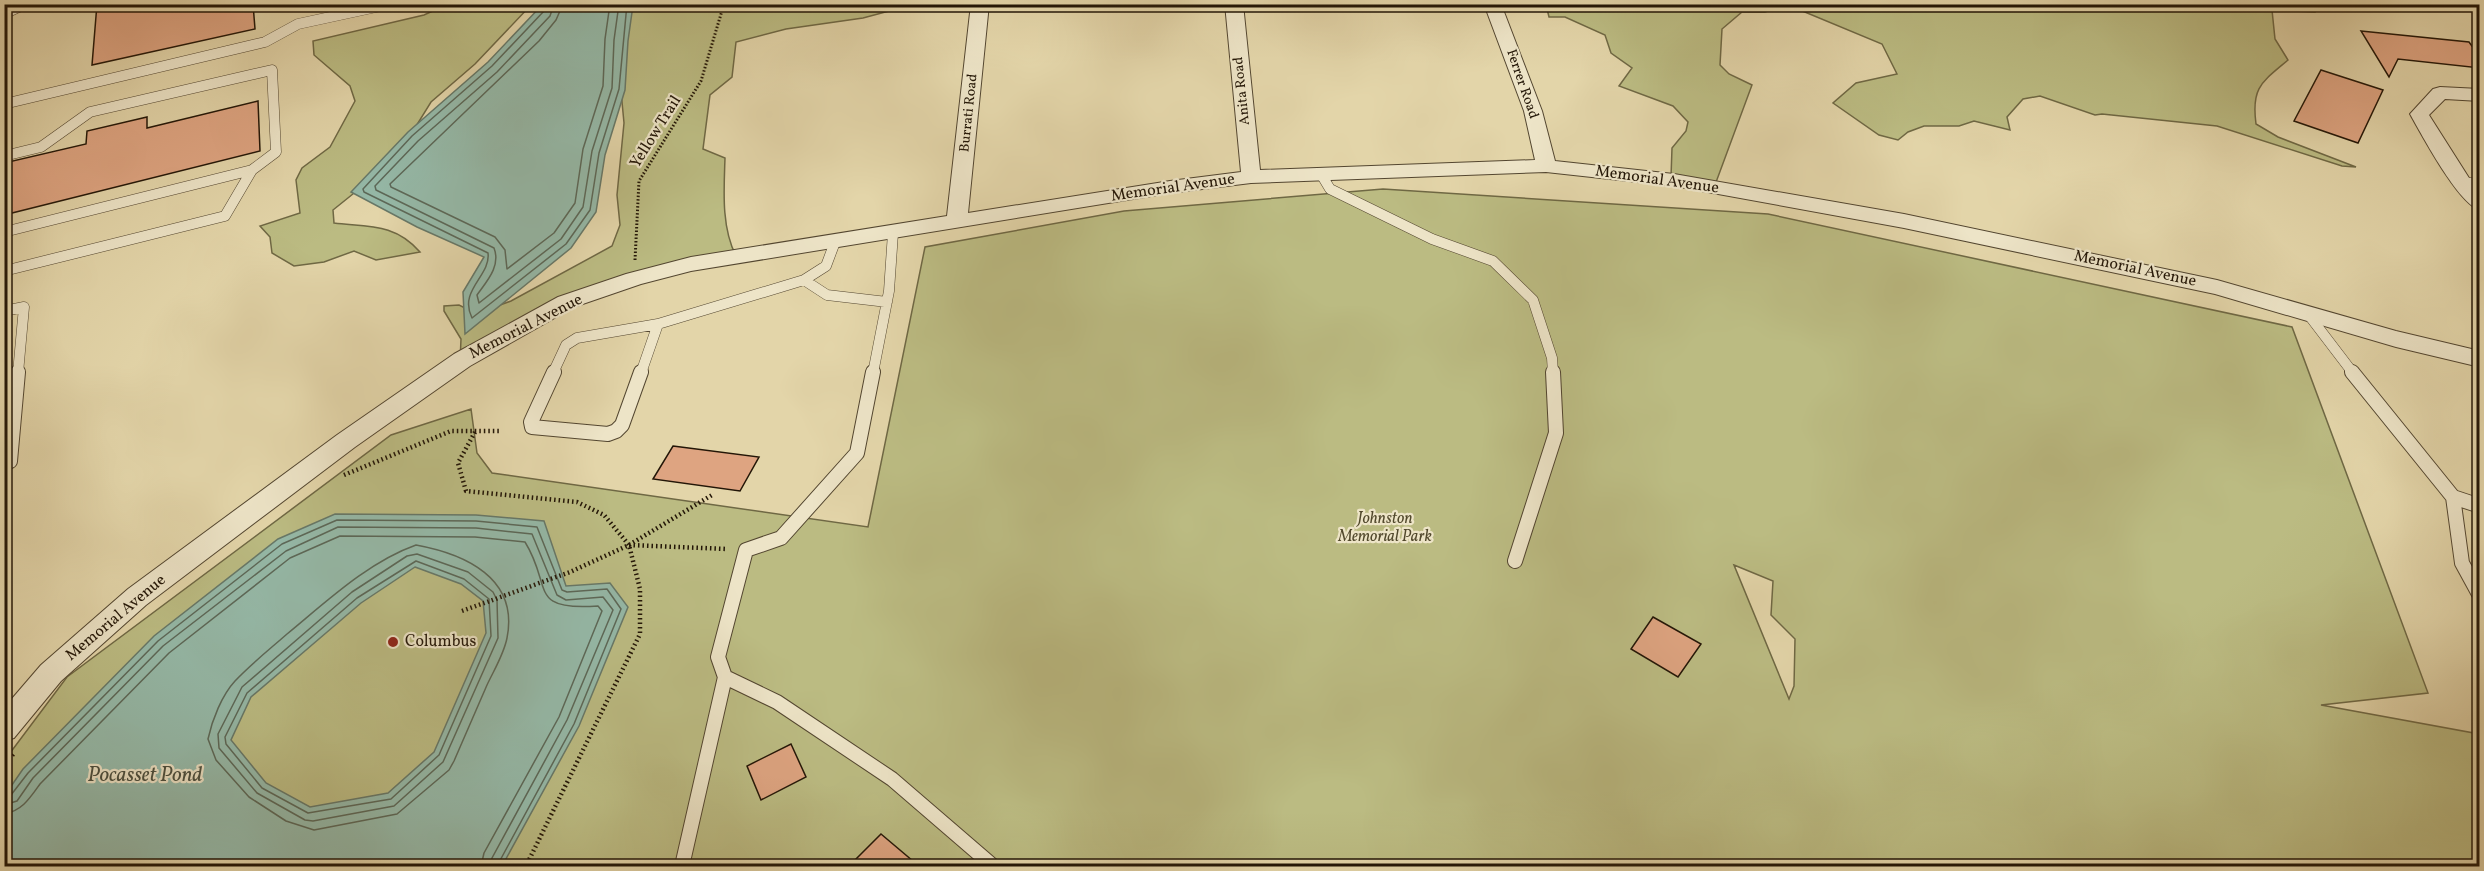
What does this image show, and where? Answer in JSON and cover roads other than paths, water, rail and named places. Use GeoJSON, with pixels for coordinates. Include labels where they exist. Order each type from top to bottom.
{"type":"FeatureCollection","features":[{"type":"Feature","properties":{"kind":"street","name":"Burrati Road"},"geometry":{"type":"LineString","coordinates":[[957,222],[980,4]]}},
{"type":"Feature","properties":{"kind":"street","name":"Anita Road"},"geometry":{"type":"LineString","coordinates":[[1233,4],[1251,177]]}},
{"type":"Feature","properties":{"kind":"street","name":"Ferrer Road"},"geometry":{"type":"LineString","coordinates":[[1492,4],[1533,111],[1546,166]]}},
{"type":"Feature","properties":{"kind":"street"},"geometry":{"type":"LineString","coordinates":[[2480,95],[2440,93],[2419,114],[2470,183],[2480,204]]}},
{"type":"Feature","properties":{"kind":"street","name":"Memorial Avenue"},"geometry":{"type":"LineString","coordinates":[[4,729],[51,673],[137,597],[346,441],[462,360],[566,302],[634,279],[691,264],[1170,187],[1251,177],[1546,166],[1674,180],[1904,221],[2217,287],[2396,339],[2480,359]]}},
{"type":"Feature","properties":{"kind":"lane"},"geometry":{"type":"LineString","coordinates":[[4,14],[25,4]]}},
{"type":"Feature","properties":{"kind":"lane"},"geometry":{"type":"LineString","coordinates":[[4,104],[265,42],[298,24],[390,4]]}},
{"type":"Feature","properties":{"kind":"lane"},"geometry":{"type":"LineString","coordinates":[[4,156],[41,147],[90,112],[272,70],[276,152],[252,170],[225,216],[4,270]]}},
{"type":"Feature","properties":{"kind":"lane"},"geometry":{"type":"LineString","coordinates":[[4,232],[252,170]]}},
{"type":"Feature","properties":{"kind":"lane"},"geometry":{"type":"LineString","coordinates":[[1321,174],[1330,189],[1432,239],[1492,261],[1533,300],[1552,358],[1556,433],[1515,561]]}},
{"type":"Feature","properties":{"kind":"lane"},"geometry":{"type":"LineString","coordinates":[[682,867],[725,677],[718,657],[746,550],[781,538],[856,453],[887,302],[893,233]]}},
{"type":"Feature","properties":{"kind":"lane"},"geometry":{"type":"LineString","coordinates":[[658,324],[622,425],[616,431],[608,434],[532,427],[531,422],[566,345],[577,338],[658,324],[804,280],[822,272],[830,263],[835,242]]}},
{"type":"Feature","properties":{"kind":"lane"},"geometry":{"type":"LineString","coordinates":[[804,280],[827,295],[887,302]]}},
{"type":"Feature","properties":{"kind":"lane"},"geometry":{"type":"LineString","coordinates":[[4,312],[24,307],[10,461],[4,464]]}},
{"type":"Feature","properties":{"kind":"lane"},"geometry":{"type":"LineString","coordinates":[[2308,314],[2373,400],[2453,497],[2462,563],[2480,597]]}},
{"type":"Feature","properties":{"kind":"lane"},"geometry":{"type":"LineString","coordinates":[[2453,497],[2480,506]]}},
{"type":"Feature","properties":{"kind":"lane"},"geometry":{"type":"LineString","coordinates":[[725,677],[777,702],[892,779],[993,867]]}},
{"type":"Feature","properties":{"kind":"water"},"geometry":{"type":"Polygon","coordinates":[[[542,5],[633,5],[625,90],[605,155],[596,212],[571,248],[465,334],[463,292],[484,257],[417,227],[351,192],[408,132],[488,62],[542,5]]]}},
{"type":"Feature","properties":{"kind":"water","name":"Pocasset Pond"},"geometry":{"type":"Polygon","coordinates":[[[335,514],[476,515],[544,521],[566,586],[610,583],[628,607],[579,726],[502,866],[5,866],[5,795],[23,769],[154,636],[278,539],[335,514]],[[415,567],[361,603],[251,697],[231,740],[266,783],[310,807],[388,793],[434,752],[486,633],[483,601],[461,584],[415,567]]]}},
{"type":"Feature","properties":{"kind":"place","name":"Columbus"},"geometry":{"type":"Point","coordinates":[393,642]}},
{"type":"Feature","properties":{"kind":"park label","name":"Johnston Memorial Park"},"geometry":{"type":"Point","coordinates":[1385,528]}}]}
